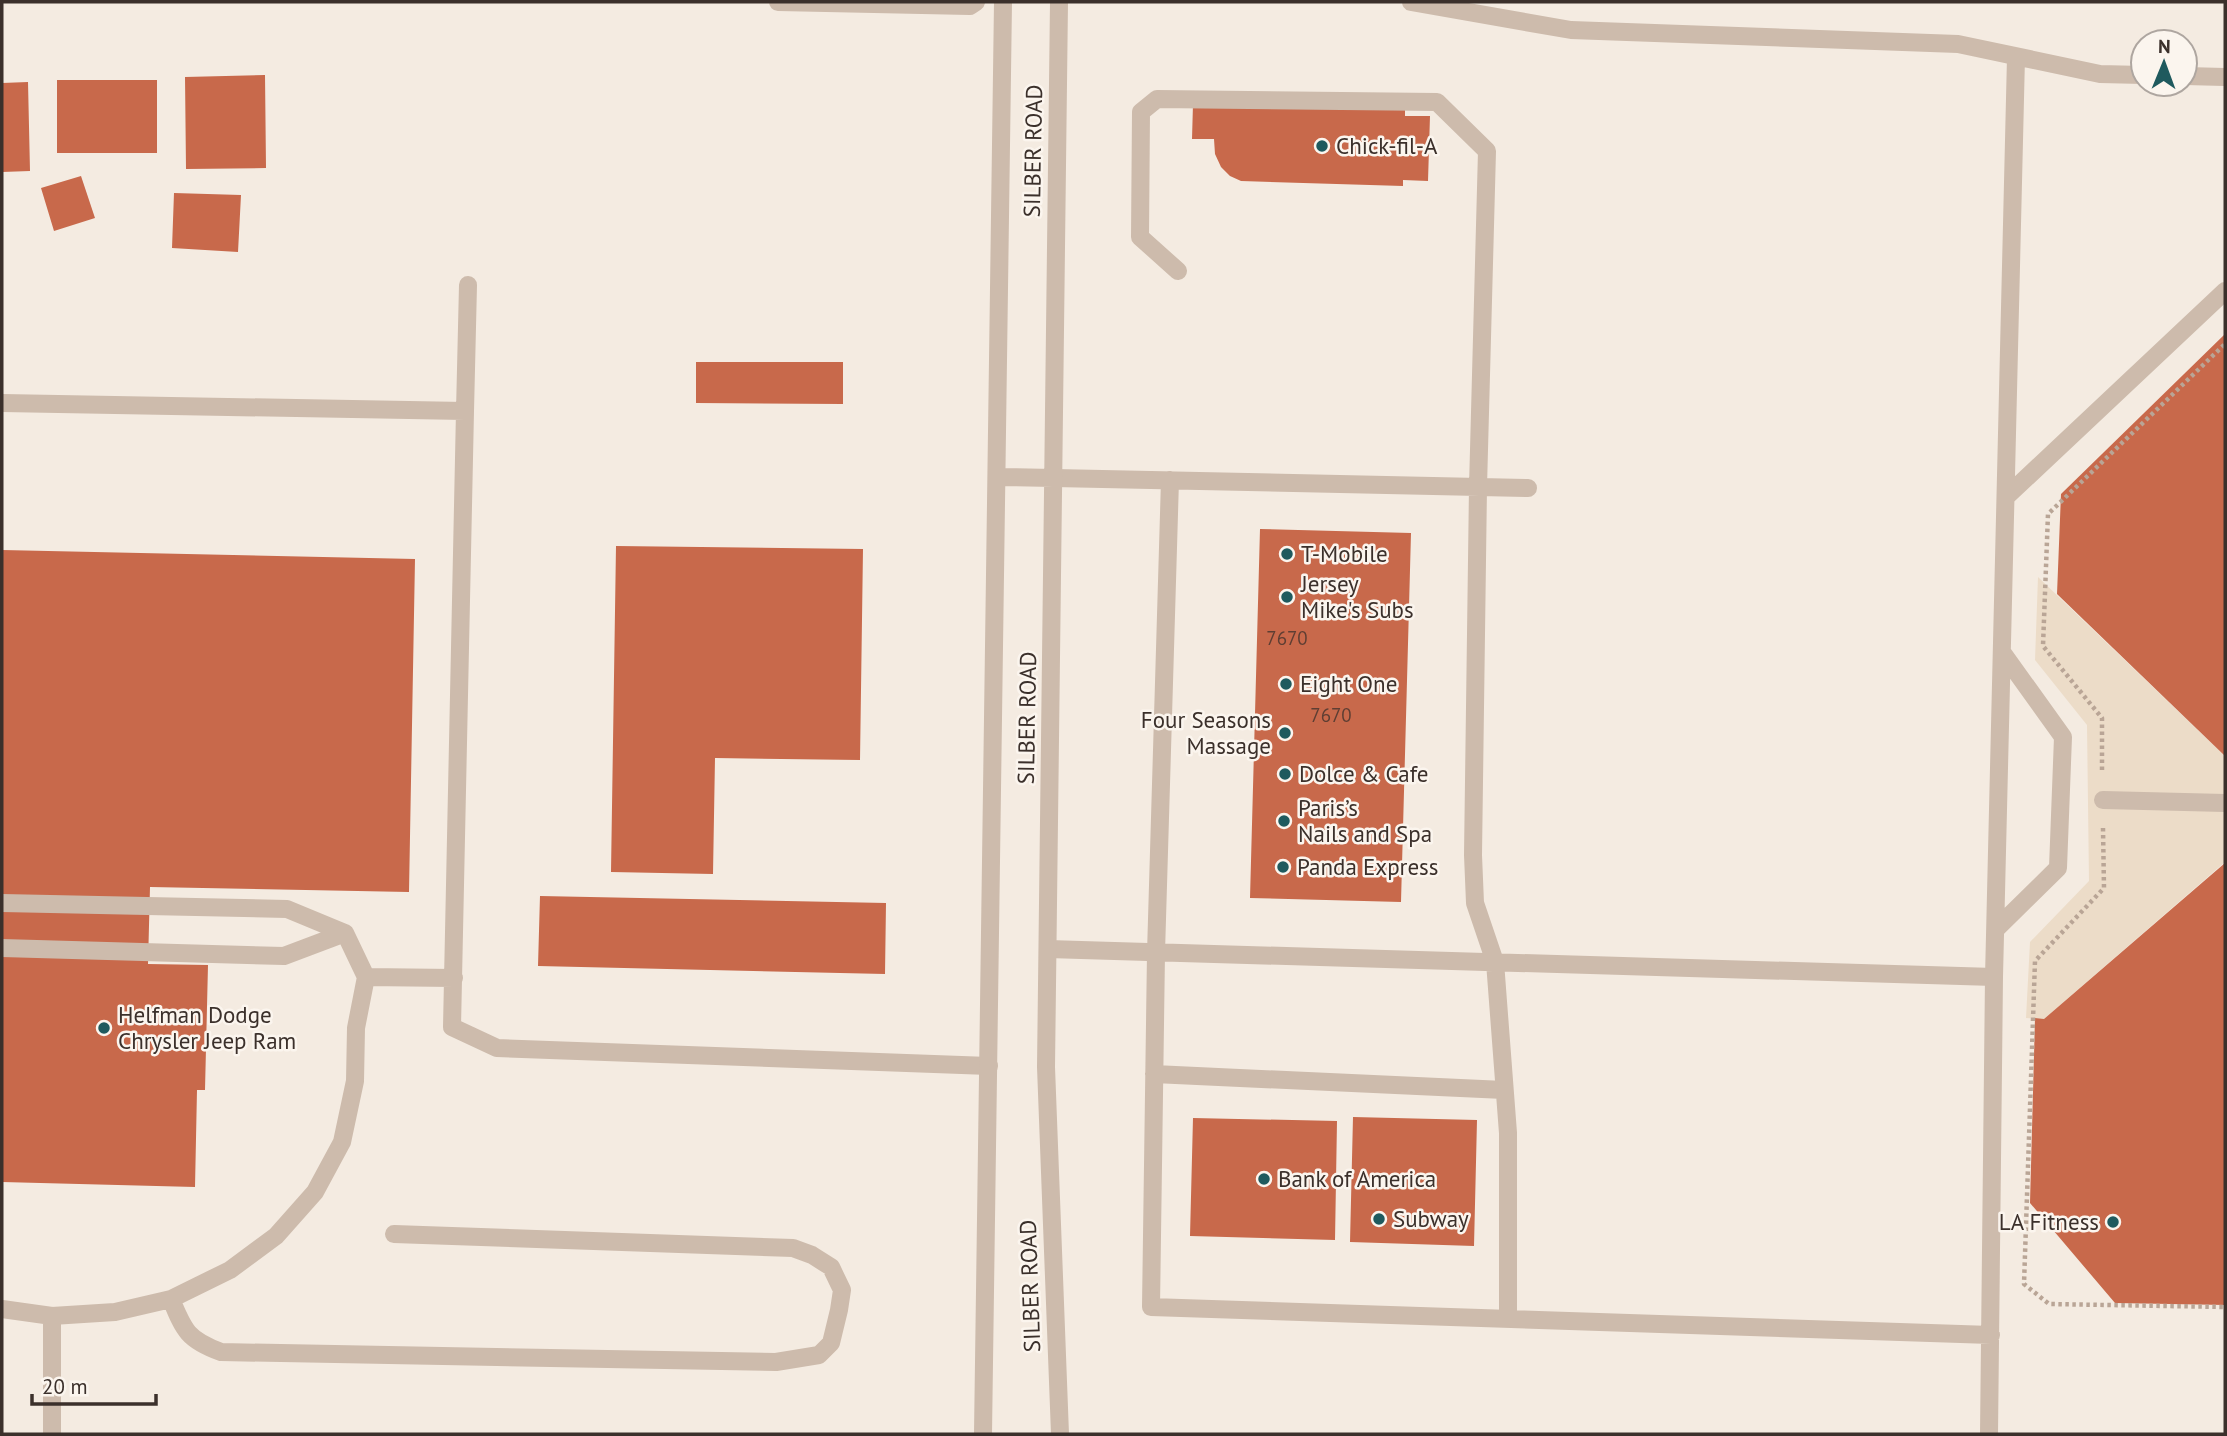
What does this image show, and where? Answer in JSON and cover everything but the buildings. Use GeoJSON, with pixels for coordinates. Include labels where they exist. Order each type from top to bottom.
{"type":"FeatureCollection","features":[{"type":"Feature","properties":{"kind":"street"},"geometry":{"type":"LineString","coordinates":[[778,2],[970,6],[976,2]]}},
{"type":"Feature","properties":{"kind":"street","name":"SILBER ROAD"},"geometry":{"type":"LineString","coordinates":[[983,1434],[1003,2]]}},
{"type":"Feature","properties":{"kind":"street","name":"SILBER ROAD"},"geometry":{"type":"LineString","coordinates":[[1059,2],[1046,1067],[1060,1434]]}},
{"type":"Feature","properties":{"kind":"street"},"geometry":{"type":"LineString","coordinates":[[1411,2],[1571,30],[1958,44],[2100,74],[2129,75]]}},
{"type":"Feature","properties":{"kind":"street"},"geometry":{"type":"LineString","coordinates":[[1989,1434],[1994,977],[2016,57]]}},
{"type":"Feature","properties":{"kind":"street"},"geometry":{"type":"LineString","coordinates":[[2199,76],[2225,76]]}},
{"type":"Feature","properties":{"kind":"street"},"geometry":{"type":"LineString","coordinates":[[1178,271],[1140,237],[1141,112],[1157,99],[1437,102],[1487,152],[1478,487],[1473,855],[1475,902],[1495,962],[1508,1133],[1508,1319]]}},
{"type":"Feature","properties":{"kind":"street"},"geometry":{"type":"LineString","coordinates":[[468,285],[452,1027],[497,1048],[989,1066]]}},
{"type":"Feature","properties":{"kind":"street"},"geometry":{"type":"LineString","coordinates":[[2006,498],[2225,292]]}},
{"type":"Feature","properties":{"kind":"street"},"geometry":{"type":"LineString","coordinates":[[2,402],[465,411]]}},
{"type":"Feature","properties":{"kind":"street"},"geometry":{"type":"LineString","coordinates":[[997,477],[1528,488]]}},
{"type":"Feature","properties":{"kind":"street"},"geometry":{"type":"LineString","coordinates":[[1170,480],[1156,953],[1151,1307],[1991,1335]]}},
{"type":"Feature","properties":{"kind":"street"},"geometry":{"type":"LineString","coordinates":[[1996,929],[2059,868],[2063,737],[2002,652]]}},
{"type":"Feature","properties":{"kind":"street"},"geometry":{"type":"LineString","coordinates":[[2103,800],[2225,803]]}},
{"type":"Feature","properties":{"kind":"street"},"geometry":{"type":"LineString","coordinates":[[2,903],[287,909],[345,933],[366,977],[356,1028],[355,1081],[342,1142],[315,1192],[276,1236],[230,1270],[170,1300],[115,1312],[52,1316],[2,1309]]}},
{"type":"Feature","properties":{"kind":"street"},"geometry":{"type":"LineString","coordinates":[[2,948],[284,956],[345,933]]}},
{"type":"Feature","properties":{"kind":"street"},"geometry":{"type":"LineString","coordinates":[[1048,949],[1994,977]]}},
{"type":"Feature","properties":{"kind":"street"},"geometry":{"type":"LineString","coordinates":[[366,977],[454,978]]}},
{"type":"Feature","properties":{"kind":"street"},"geometry":{"type":"LineString","coordinates":[[1154,1074],[1504,1090]]}},
{"type":"Feature","properties":{"kind":"street"},"geometry":{"type":"LineString","coordinates":[[170,1300],[181,1325],[199,1344],[221,1352],[776,1362],[819,1355],[831,1343],[842,1290],[831,1266],[793,1248],[394,1234]]}},
{"type":"Feature","properties":{"kind":"street"},"geometry":{"type":"LineString","coordinates":[[52,1316],[52,1434]]}},
{"type":"Feature","properties":{"kind":"shaded area"},"geometry":{"type":"Polygon","coordinates":[[[2038,577],[2225,756],[2225,862],[2044,1019],[2026,1018],[2030,942],[2089,881],[2087,725],[2035,660],[2038,577]]]}},
{"type":"Feature","properties":{"kind":"place","name":"Chick-fil-A"},"geometry":{"type":"Point","coordinates":[1322,146]}},
{"type":"Feature","properties":{"kind":"place","name":"T-Mobile"},"geometry":{"type":"Point","coordinates":[1287,554]}},
{"type":"Feature","properties":{"kind":"place","name":"Jersey Mike's Subs"},"geometry":{"type":"Point","coordinates":[1287,597]}},
{"type":"Feature","properties":{"kind":"place","name":"Eight One"},"geometry":{"type":"Point","coordinates":[1286,684]}},
{"type":"Feature","properties":{"kind":"place","name":"Four Seasons Massage"},"geometry":{"type":"Point","coordinates":[1285,733]}},
{"type":"Feature","properties":{"kind":"place","name":"Dolce & Cafe"},"geometry":{"type":"Point","coordinates":[1285,774]}},
{"type":"Feature","properties":{"kind":"place","name":"Paris’s Nails and Spa"},"geometry":{"type":"Point","coordinates":[1284,821]}},
{"type":"Feature","properties":{"kind":"place","name":"Panda Express"},"geometry":{"type":"Point","coordinates":[1283,867]}},
{"type":"Feature","properties":{"kind":"place","name":"Helfman Dodge Chrysler Jeep Ram"},"geometry":{"type":"Point","coordinates":[104,1028]}},
{"type":"Feature","properties":{"kind":"place","name":"Bank of America"},"geometry":{"type":"Point","coordinates":[1264,1179]}},
{"type":"Feature","properties":{"kind":"place","name":"Subway"},"geometry":{"type":"Point","coordinates":[1379,1219]}},
{"type":"Feature","properties":{"kind":"place","name":"LA Fitness"},"geometry":{"type":"Point","coordinates":[2113,1222]}}]}
